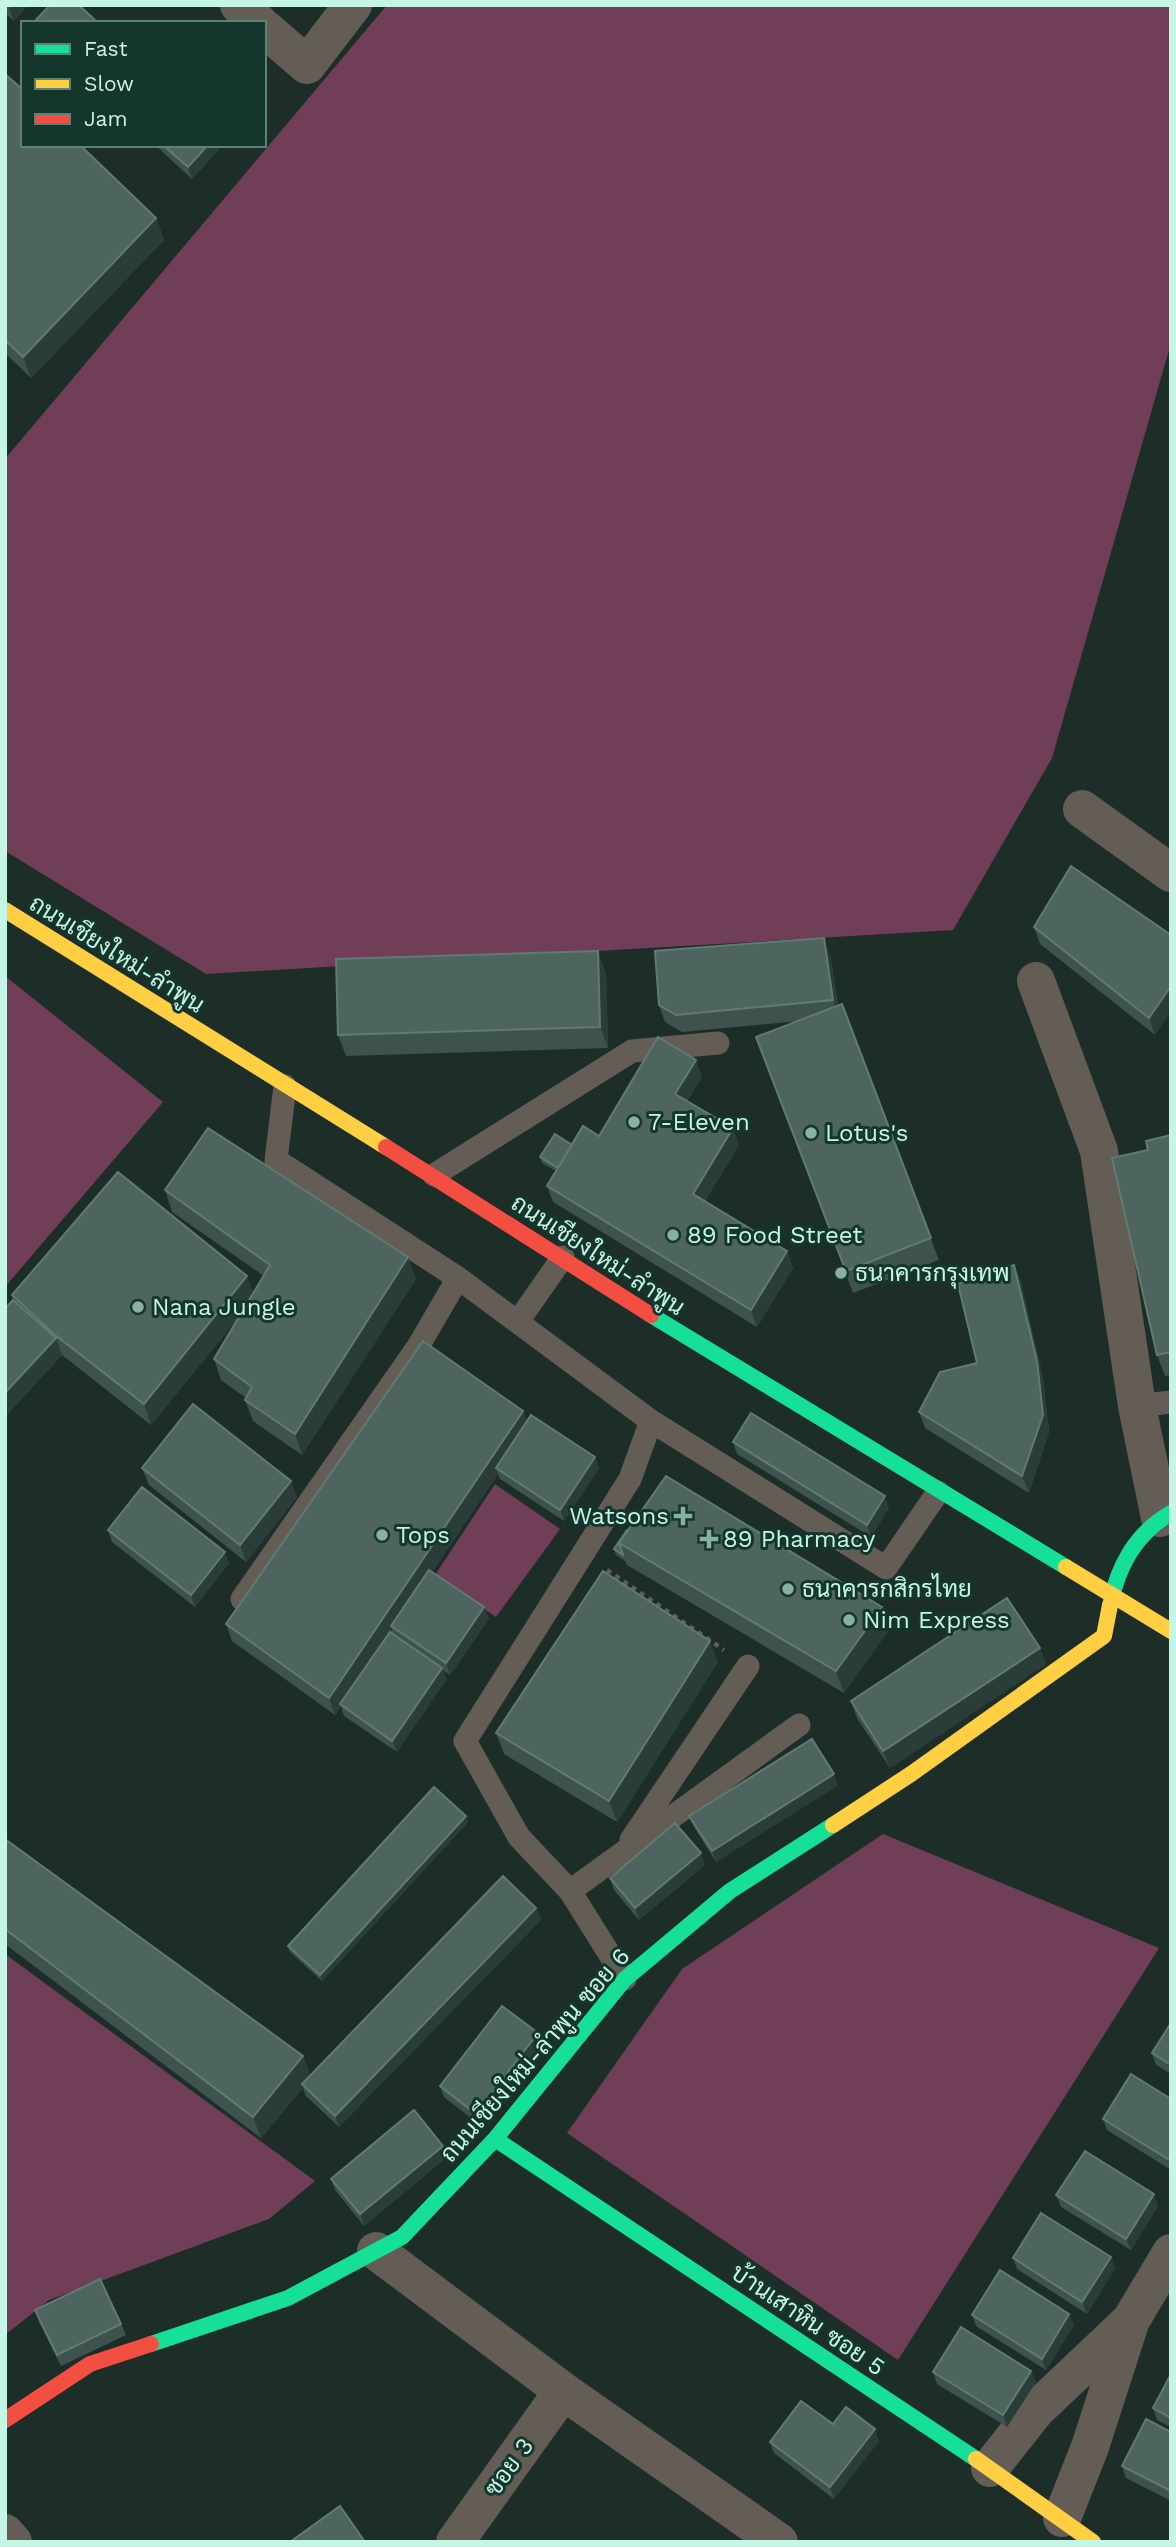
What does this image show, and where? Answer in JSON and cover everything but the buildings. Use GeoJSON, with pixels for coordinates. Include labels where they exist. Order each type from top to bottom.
{"type":"FeatureCollection","features":[{"type":"Feature","properties":{"kind":"street"},"geometry":{"type":"LineString","coordinates":[[239,5],[256,21]]}},
{"type":"Feature","properties":{"kind":"street"},"geometry":{"type":"LineString","coordinates":[[266,30],[307,65],[353,5]]}},
{"type":"Feature","properties":{"kind":"street"},"geometry":{"type":"LineString","coordinates":[[1082,809],[1171,873]]}},
{"type":"Feature","properties":{"kind":"street","name":"ถนนเชียงใหม่-ลำพูน"},"geometry":{"type":"LineString","coordinates":[[5,910],[285,1086],[434,1175],[674,1330],[1171,1631]]}},
{"type":"Feature","properties":{"kind":"street"},"geometry":{"type":"LineString","coordinates":[[1036,981],[1099,1152],[1154,1404],[1166,1515]]}},
{"type":"Feature","properties":{"kind":"street","name":"ถนนเชียงใหม่-ลำพูน ซอย 6"},"geometry":{"type":"LineString","coordinates":[[5,2420],[90,2364],[288,2298],[401,2237],[495,2139],[625,1979],[730,1891],[911,1774],[1104,1636],[1110,1594],[1133,1545],[1166,1515]]}},
{"type":"Feature","properties":{"kind":"street","name":"บ้านเสาหิน ซอย 5"},"geometry":{"type":"LineString","coordinates":[[495,2139],[990,2468],[1093,2542]]}},
{"type":"Feature","properties":{"kind":"street"},"geometry":{"type":"LineString","coordinates":[[376,2251],[759,2536]]}},
{"type":"Feature","properties":{"kind":"street"},"geometry":{"type":"LineString","coordinates":[[1062,2518],[1090,2447],[1131,2320],[1171,2253]]}},
{"type":"Feature","properties":{"kind":"street"},"geometry":{"type":"LineString","coordinates":[[990,2468],[1037,2410],[1131,2320]]}},
{"type":"Feature","properties":{"kind":"street","name":"ซอย 3"},"geometry":{"type":"LineString","coordinates":[[455,2542],[563,2391]]}},
{"type":"Feature","properties":{"kind":"street"},"geometry":{"type":"LineString","coordinates":[[5,2533],[12,2542]]}},
{"type":"Feature","properties":{"kind":"lane"},"geometry":{"type":"LineString","coordinates":[[434,1175],[632,1051],[718,1043]]}},
{"type":"Feature","properties":{"kind":"lane"},"geometry":{"type":"LineString","coordinates":[[285,1086],[276,1160],[519,1320],[651,1420],[886,1568],[938,1492]]}},
{"type":"Feature","properties":{"kind":"lane"},"geometry":{"type":"LineString","coordinates":[[519,1320],[563,1257]]}},
{"type":"Feature","properties":{"kind":"lane"},"geometry":{"type":"LineString","coordinates":[[242,1599],[419,1345],[458,1278]]}},
{"type":"Feature","properties":{"kind":"lane"},"geometry":{"type":"LineString","coordinates":[[625,1979],[570,1891],[519,1837],[465,1741],[630,1479],[651,1420]]}},
{"type":"Feature","properties":{"kind":"lane"},"geometry":{"type":"LineString","coordinates":[[621,1854],[748,1666]]}},
{"type":"Feature","properties":{"kind":"lane"},"geometry":{"type":"LineString","coordinates":[[570,1891],[799,1725]]}},
{"type":"Feature","properties":{"kind":"path"},"geometry":{"type":"LineString","coordinates":[[581,1553],[748,1666]]}},
{"type":"Feature","properties":{"kind":"shaded area"},"geometry":{"type":"Polygon","coordinates":[[[387,5],[1171,5],[1171,343],[1052,758],[953,930],[206,974],[5,851],[5,459],[387,5]]]}},
{"type":"Feature","properties":{"kind":"shaded area"},"geometry":{"type":"Polygon","coordinates":[[[5,976],[163,1102],[5,1287],[5,976]]]}},
{"type":"Feature","properties":{"kind":"shaded area"},"geometry":{"type":"Polygon","coordinates":[[[495,1484],[560,1529],[496,1617],[435,1575],[495,1484]]]}},
{"type":"Feature","properties":{"kind":"shaded area"},"geometry":{"type":"Polygon","coordinates":[[[883,1834],[1159,1948],[898,2360],[567,2133],[682,1969],[883,1834]]]}},
{"type":"Feature","properties":{"kind":"shaded area"},"geometry":{"type":"Polygon","coordinates":[[[5,1954],[315,2181],[269,2219],[49,2300],[5,2335],[5,1954]]]}},
{"type":"Feature","properties":{"kind":"traffic: fast"},"geometry":{"type":"LineString","coordinates":[[651,1315],[1066,1567]]}},
{"type":"Feature","properties":{"kind":"traffic: fast"},"geometry":{"type":"LineString","coordinates":[[1110,1605],[1118,1577],[1130,1552],[1147,1531],[1171,1513]]}},
{"type":"Feature","properties":{"kind":"traffic: fast"},"geometry":{"type":"LineString","coordinates":[[151,2344],[288,2298],[402,2237],[495,2139],[625,1979],[730,1891],[833,1825]]}},
{"type":"Feature","properties":{"kind":"traffic: fast"},"geometry":{"type":"LineString","coordinates":[[495,2139],[976,2459]]}},
{"type":"Feature","properties":{"kind":"traffic: slow"},"geometry":{"type":"LineString","coordinates":[[5,910],[386,1147]]}},
{"type":"Feature","properties":{"kind":"traffic: slow"},"geometry":{"type":"LineString","coordinates":[[1066,1567],[1171,1631]]}},
{"type":"Feature","properties":{"kind":"traffic: slow"},"geometry":{"type":"LineString","coordinates":[[833,1825],[911,1774],[1104,1636],[1110,1605]]}},
{"type":"Feature","properties":{"kind":"traffic: slow"},"geometry":{"type":"LineString","coordinates":[[976,2459],[1093,2542]]}},
{"type":"Feature","properties":{"kind":"traffic: jam"},"geometry":{"type":"LineString","coordinates":[[386,1147],[651,1315]]}},
{"type":"Feature","properties":{"kind":"traffic: jam"},"geometry":{"type":"LineString","coordinates":[[5,2420],[90,2364],[151,2344]]}},
{"type":"Feature","properties":{"kind":"place","name":"7-Eleven"},"geometry":{"type":"Point","coordinates":[634,1122]}},
{"type":"Feature","properties":{"kind":"place","name":"Lotus's"},"geometry":{"type":"Point","coordinates":[811,1133]}},
{"type":"Feature","properties":{"kind":"place","name":"89 Food Street"},"geometry":{"type":"Point","coordinates":[673,1235]}},
{"type":"Feature","properties":{"kind":"place","name":"ธนาคารกรุงเทพ"},"geometry":{"type":"Point","coordinates":[841,1273]}},
{"type":"Feature","properties":{"kind":"place","name":"Nana Jungle"},"geometry":{"type":"Point","coordinates":[138,1307]}},
{"type":"Feature","properties":{"kind":"place","name":"Watsons"},"geometry":{"type":"Point","coordinates":[683,1516]}},
{"type":"Feature","properties":{"kind":"place","name":"Tops"},"geometry":{"type":"Point","coordinates":[382,1535]}},
{"type":"Feature","properties":{"kind":"place","name":"89 Pharmacy"},"geometry":{"type":"Point","coordinates":[709,1539]}},
{"type":"Feature","properties":{"kind":"place","name":"ธนาคารกสิกรไทย"},"geometry":{"type":"Point","coordinates":[788,1589]}},
{"type":"Feature","properties":{"kind":"place","name":"Nim Express"},"geometry":{"type":"Point","coordinates":[849,1620]}}]}
